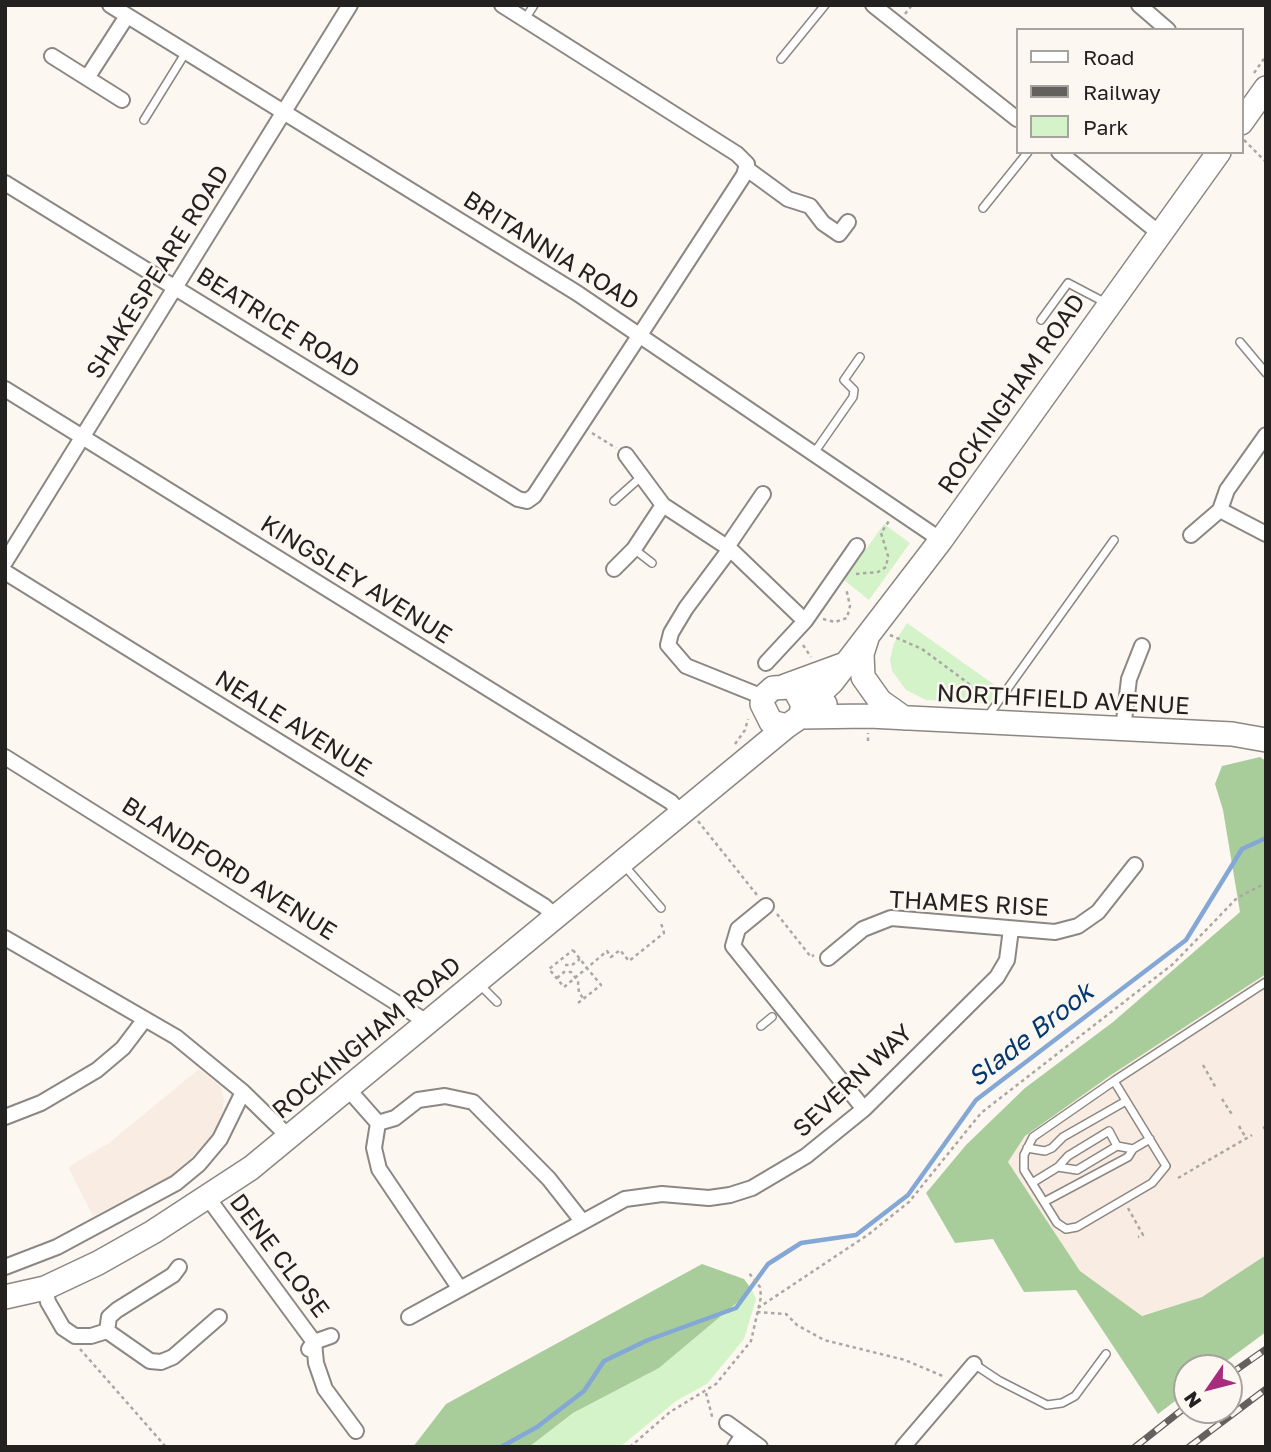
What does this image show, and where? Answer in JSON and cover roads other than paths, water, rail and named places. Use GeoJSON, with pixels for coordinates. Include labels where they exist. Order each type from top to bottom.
{"type":"FeatureCollection","features":[{"type":"Feature","properties":{"kind":"main road","name":"ROCKINGHAM ROAD"},"geometry":{"type":"LineString","coordinates":[[5,1297],[45,1288],[119,1251],[208,1198],[290,1138],[732,769],[797,705],[880,634],[940,540],[1218,154]]}},
{"type":"Feature","properties":{"kind":"main road"},"geometry":{"type":"LineString","coordinates":[[880,634],[862,654],[863,677],[880,701],[905,719]]}},
{"type":"Feature","properties":{"kind":"main road","name":"ROCKINGHAM ROAD"},"geometry":{"type":"LineString","coordinates":[[797,705],[845,663]]}},
{"type":"Feature","properties":{"kind":"main road"},"geometry":{"type":"LineString","coordinates":[[773,688],[797,705],[771,722],[763,703],[773,688]]}},
{"type":"Feature","properties":{"kind":"main road","name":"ROCKINGHAM ROAD"},"geometry":{"type":"LineString","coordinates":[[732,769],[756,736],[763,703]]}},
{"type":"Feature","properties":{"kind":"main road","name":"NORTHFIELD AVENUE"},"geometry":{"type":"LineString","coordinates":[[797,705],[905,719],[1262,738]]}},
{"type":"Feature","properties":{"kind":"street","name":"BRITANNIA ROAD"},"geometry":{"type":"LineString","coordinates":[[110,5],[640,334],[940,540]]}},
{"type":"Feature","properties":{"kind":"street","name":"SHAKESPEARE ROAD"},"geometry":{"type":"LineString","coordinates":[[5,562],[350,5]]}},
{"type":"Feature","properties":{"kind":"street"},"geometry":{"type":"LineString","coordinates":[[502,5],[737,154],[747,167],[788,200],[810,206],[823,223],[840,233]]}},
{"type":"Feature","properties":{"kind":"street"},"geometry":{"type":"LineString","coordinates":[[873,5],[1016,118]]}},
{"type":"Feature","properties":{"kind":"street"},"geometry":{"type":"LineString","coordinates":[[1139,5],[1166,28]]}},
{"type":"Feature","properties":{"kind":"street"},"geometry":{"type":"LineString","coordinates":[[87,78],[127,16]]}},
{"type":"Feature","properties":{"kind":"street"},"geometry":{"type":"LineString","coordinates":[[52,55],[122,100]]}},
{"type":"Feature","properties":{"kind":"street"},"geometry":{"type":"LineString","coordinates":[[1061,154],[1159,233]]}},
{"type":"Feature","properties":{"kind":"street"},"geometry":{"type":"LineString","coordinates":[[640,334],[747,167]]}},
{"type":"Feature","properties":{"kind":"street","name":"BEATRICE ROAD"},"geometry":{"type":"LineString","coordinates":[[5,183],[519,499],[527,501],[534,496],[640,334]]}},
{"type":"Feature","properties":{"kind":"street","name":"KINGSLEY AVENUE"},"geometry":{"type":"LineString","coordinates":[[5,389],[671,802],[680,813]]}},
{"type":"Feature","properties":{"kind":"street"},"geometry":{"type":"LineString","coordinates":[[1191,535],[1220,510],[1227,490],[1266,435]]}},
{"type":"Feature","properties":{"kind":"street"},"geometry":{"type":"LineString","coordinates":[[626,455],[663,505],[729,548],[808,617]]}},
{"type":"Feature","properties":{"kind":"street"},"geometry":{"type":"LineString","coordinates":[[763,494],[686,608],[671,633],[668,645],[686,666],[763,703]]}},
{"type":"Feature","properties":{"kind":"street"},"geometry":{"type":"LineString","coordinates":[[614,569],[634,549],[663,505]]}},
{"type":"Feature","properties":{"kind":"street"},"geometry":{"type":"LineString","coordinates":[[1220,510],[1266,534]]}},
{"type":"Feature","properties":{"kind":"street"},"geometry":{"type":"LineString","coordinates":[[766,663],[808,617],[857,546]]}},
{"type":"Feature","properties":{"kind":"street","name":"NEALE AVENUE"},"geometry":{"type":"LineString","coordinates":[[5,572],[549,909],[555,916]]}},
{"type":"Feature","properties":{"kind":"street"},"geometry":{"type":"LineString","coordinates":[[1123,729],[1129,679],[1142,646]]}},
{"type":"Feature","properties":{"kind":"street","name":"BLANDFORD AVENUE"},"geometry":{"type":"LineString","coordinates":[[5,757],[427,1022]]}},
{"type":"Feature","properties":{"kind":"street","name":"THAMES RISE"},"geometry":{"type":"LineString","coordinates":[[828,958],[863,929],[891,918],[1055,932],[1078,926],[1098,912],[1135,865]]}},
{"type":"Feature","properties":{"kind":"street"},"geometry":{"type":"LineString","coordinates":[[766,906],[738,929],[733,946],[864,1109]]}},
{"type":"Feature","properties":{"kind":"street","name":"SEVERN WAY"},"geometry":{"type":"LineString","coordinates":[[409,1317],[582,1221],[634,1197],[662,1194],[709,1198],[752,1188],[806,1156],[864,1109],[1004,969],[1011,929]]}},
{"type":"Feature","properties":{"kind":"street"},"geometry":{"type":"LineString","coordinates":[[5,938],[203,1056],[290,1138]]}},
{"type":"Feature","properties":{"kind":"street"},"geometry":{"type":"LineString","coordinates":[[5,1117],[50,1099],[97,1070],[122,1048],[145,1019]]}},
{"type":"Feature","properties":{"kind":"street"},"geometry":{"type":"LineString","coordinates":[[348,1089],[378,1123]]}},
{"type":"Feature","properties":{"kind":"street","name":"ROCKINGHAM ROAD"},"geometry":{"type":"LineString","coordinates":[[5,1267],[57,1247],[176,1183],[199,1164],[220,1139],[243,1092]]}},
{"type":"Feature","properties":{"kind":"street"},"geometry":{"type":"LineString","coordinates":[[378,1123],[395,1118],[418,1101],[445,1096],[472,1102],[549,1179],[582,1221]]}},
{"type":"Feature","properties":{"kind":"street"},"geometry":{"type":"LineString","coordinates":[[378,1123],[374,1148],[379,1169],[460,1289]]}},
{"type":"Feature","properties":{"kind":"street","name":"DENE CLOSE"},"geometry":{"type":"LineString","coordinates":[[208,1198],[310,1348]]}},
{"type":"Feature","properties":{"kind":"street"},"geometry":{"type":"LineString","coordinates":[[107,1331],[109,1317],[173,1275],[179,1267]]}},
{"type":"Feature","properties":{"kind":"street"},"geometry":{"type":"LineString","coordinates":[[45,1288],[56,1320],[75,1336],[107,1331],[150,1361],[161,1362],[173,1357],[219,1317]]}},
{"type":"Feature","properties":{"kind":"street"},"geometry":{"type":"LineString","coordinates":[[331,1336],[310,1348],[325,1389],[356,1431]]}},
{"type":"Feature","properties":{"kind":"street"},"geometry":{"type":"LineString","coordinates":[[902,1447],[970,1368]]}},
{"type":"Feature","properties":{"kind":"street"},"geometry":{"type":"LineString","coordinates":[[727,1423],[739,1441],[760,1447]]}},
{"type":"Feature","properties":{"kind":"lane"},"geometry":{"type":"LineString","coordinates":[[524,19],[534,5]]}},
{"type":"Feature","properties":{"kind":"lane"},"geometry":{"type":"LineString","coordinates":[[781,59],[825,5]]}},
{"type":"Feature","properties":{"kind":"lane"},"geometry":{"type":"LineString","coordinates":[[144,120],[186,52]]}},
{"type":"Feature","properties":{"kind":"lane"},"geometry":{"type":"LineString","coordinates":[[983,208],[1026,154]]}},
{"type":"Feature","properties":{"kind":"lane"},"geometry":{"type":"LineString","coordinates":[[1041,320],[1068,283],[1108,304]]}},
{"type":"Feature","properties":{"kind":"lane"},"geometry":{"type":"LineString","coordinates":[[1240,342],[1266,373]]}},
{"type":"Feature","properties":{"kind":"lane"},"geometry":{"type":"LineString","coordinates":[[814,453],[853,397],[854,390],[844,380],[860,357]]}},
{"type":"Feature","properties":{"kind":"lane"},"geometry":{"type":"LineString","coordinates":[[614,501],[642,476]]}},
{"type":"Feature","properties":{"kind":"lane"},"geometry":{"type":"LineString","coordinates":[[984,722],[1114,540]]}},
{"type":"Feature","properties":{"kind":"lane"},"geometry":{"type":"LineString","coordinates":[[634,549],[652,563]]}},
{"type":"Feature","properties":{"kind":"lane"},"geometry":{"type":"LineString","coordinates":[[622,862],[661,908]]}},
{"type":"Feature","properties":{"kind":"lane"},"geometry":{"type":"LineString","coordinates":[[476,980],[497,1002]]}},
{"type":"Feature","properties":{"kind":"lane"},"geometry":{"type":"LineString","coordinates":[[1114,1081],[1166,1166],[1152,1183],[1077,1227],[1066,1229],[1058,1223],[1024,1170],[1027,1148],[1033,1137],[1114,1081],[1266,982]]}},
{"type":"Feature","properties":{"kind":"lane"},"geometry":{"type":"LineString","coordinates":[[761,1026],[772,1017]]}},
{"type":"Feature","properties":{"kind":"lane"},"geometry":{"type":"LineString","coordinates":[[1027,1148],[1045,1151],[1052,1148],[1063,1137],[1126,1101]]}},
{"type":"Feature","properties":{"kind":"lane"},"geometry":{"type":"LineString","coordinates":[[1032,1182],[1109,1131],[1118,1146]]}},
{"type":"Feature","properties":{"kind":"lane"},"geometry":{"type":"LineString","coordinates":[[1044,1202],[1096,1177],[1150,1139]]}},
{"type":"Feature","properties":{"kind":"lane"},"geometry":{"type":"LineString","coordinates":[[1058,1167],[1077,1170],[1118,1146],[1133,1149]]}},
{"type":"Feature","properties":{"kind":"lane"},"geometry":{"type":"LineString","coordinates":[[970,1368],[1047,1405],[1062,1403],[1075,1395],[1106,1354]]}},
{"type":"Feature","properties":{"kind":"waterway","name":"Slade Brook"},"geometry":{"type":"LineString","coordinates":[[501,1447],[537,1427],[584,1391],[604,1361],[648,1340],[736,1308],[768,1264],[801,1243],[856,1235],[908,1195],[976,1100],[1186,940],[1242,849],[1266,838]]}},
{"type":"Feature","properties":{"kind":"railway"},"geometry":{"type":"LineString","coordinates":[[1243,1365],[1266,1349]]}},
{"type":"Feature","properties":{"kind":"railway"},"geometry":{"type":"LineString","coordinates":[[1189,1447],[1266,1389]]}},
{"type":"Feature","properties":{"kind":"railway"},"geometry":{"type":"LineString","coordinates":[[1135,1447],[1173,1417]]}}]}
